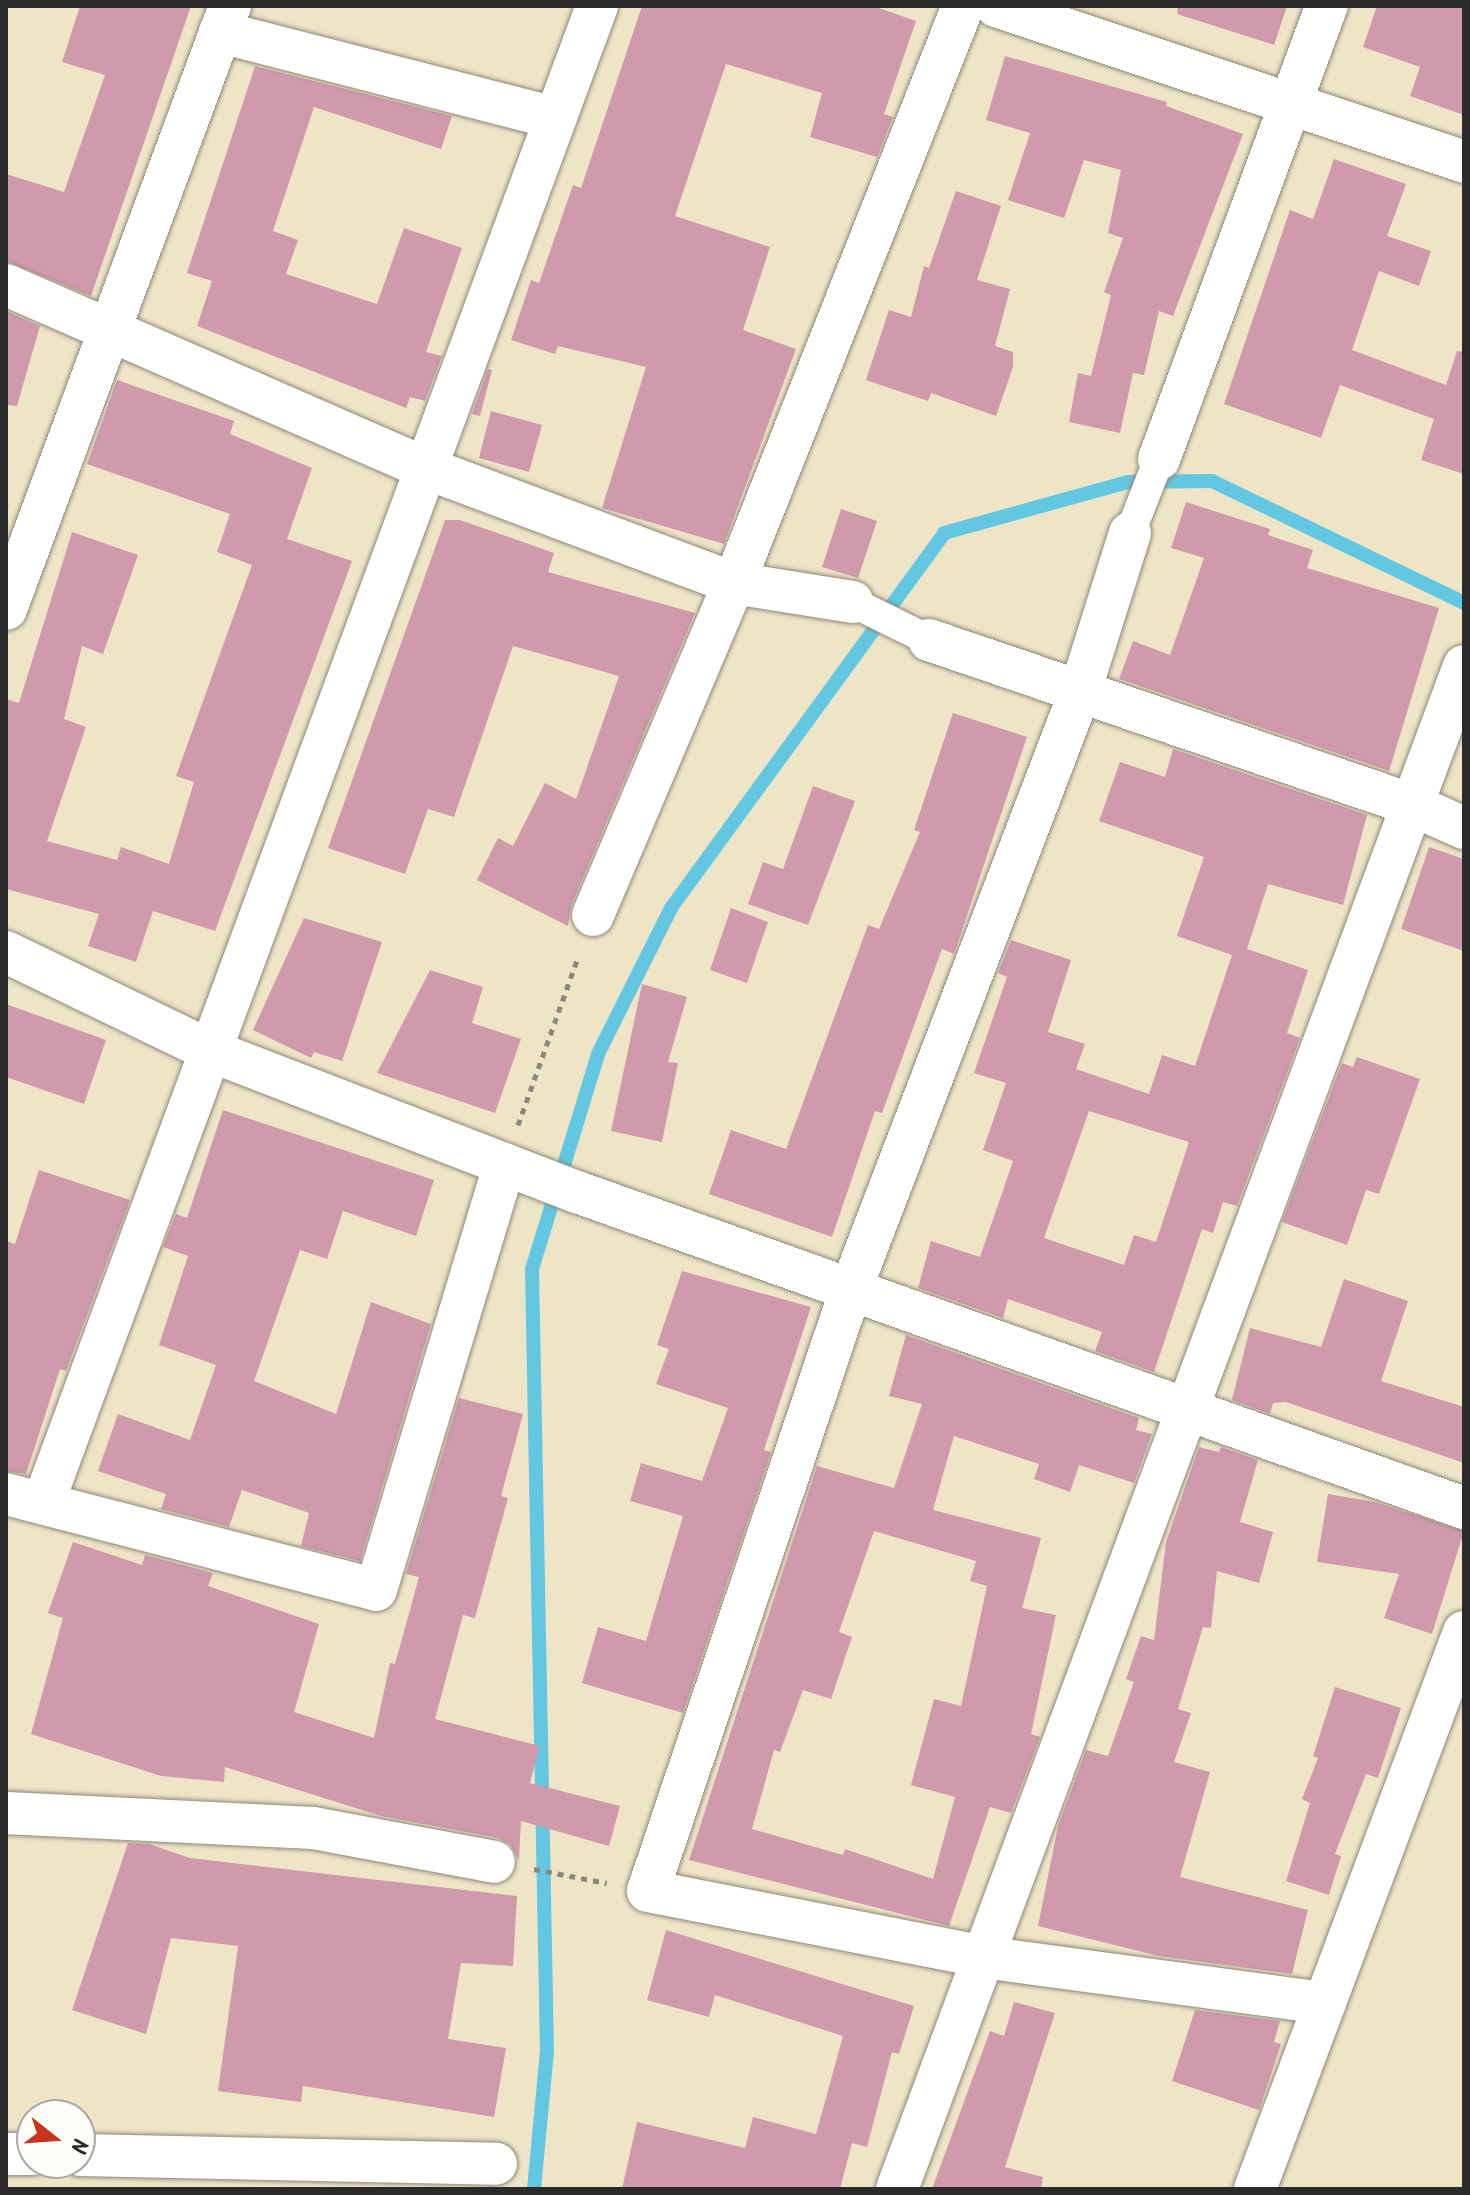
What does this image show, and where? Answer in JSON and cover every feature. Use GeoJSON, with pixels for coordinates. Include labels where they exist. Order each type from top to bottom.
{"type":"FeatureCollection","features":[{"type":"Feature","properties":{"kind":"street"},"geometry":{"type":"LineString","coordinates":[[505,1164],[376,1590],[25,1497],[211,1051],[423,467],[597,6]]}},
{"type":"Feature","properties":{"kind":"street"},"geometry":{"type":"LineString","coordinates":[[593,915],[734,583],[963,6]]}},
{"type":"Feature","properties":{"kind":"street"},"geometry":{"type":"LineString","coordinates":[[996,6],[1464,162]]}},
{"type":"Feature","properties":{"kind":"street"},"geometry":{"type":"LineString","coordinates":[[1325,2003],[983,1957],[648,1891],[851,1289],[1080,692],[1130,533],[1327,6]]}},
{"type":"Feature","properties":{"kind":"street"},"geometry":{"type":"LineString","coordinates":[[6,609],[225,19],[555,118]]}},
{"type":"Feature","properties":{"kind":"street"},"geometry":{"type":"LineString","coordinates":[[6,285],[423,467],[734,583],[852,602],[929,640],[1410,804],[1464,828]]}},
{"type":"Feature","properties":{"kind":"street"},"geometry":{"type":"LineString","coordinates":[[897,2189],[1190,1410],[1410,804],[1464,667]]}},
{"type":"Feature","properties":{"kind":"street"},"geometry":{"type":"LineString","coordinates":[[6,952],[211,1051],[577,1192],[1464,1508]]}},
{"type":"Feature","properties":{"kind":"street"},"geometry":{"type":"LineString","coordinates":[[1255,2189],[1464,1632]]}},
{"type":"Feature","properties":{"kind":"street"},"geometry":{"type":"LineString","coordinates":[[6,1813],[313,1828],[494,1862]]}},
{"type":"Feature","properties":{"kind":"street"},"geometry":{"type":"LineString","coordinates":[[96,2155],[496,2164]]}},
{"type":"Feature","properties":{"kind":"path"},"geometry":{"type":"LineString","coordinates":[[505,1164],[593,915]]}},
{"type":"Feature","properties":{"kind":"path"},"geometry":{"type":"LineString","coordinates":[[494,1862],[648,1891]]}},
{"type":"Feature","properties":{"kind":"building"},"geometry":{"type":"Polygon","coordinates":[[[80,6],[191,6],[91,296],[6,261],[6,174],[64,192],[105,75],[62,62],[80,6]]]}},
{"type":"Feature","properties":{"kind":"building"},"geometry":{"type":"Polygon","coordinates":[[[642,6],[873,6],[916,21],[884,114],[893,117],[877,157],[810,137],[822,93],[726,64],[675,216],[770,247],[743,330],[796,349],[724,544],[602,508],[646,367],[558,346],[555,354],[511,340],[531,280],[539,283],[573,185],[581,188],[642,6]]]}},
{"type":"Feature","properties":{"kind":"building"},"geometry":{"type":"Polygon","coordinates":[[[1178,6],[1287,6],[1274,45],[1177,14],[1178,6]]]}},
{"type":"Feature","properties":{"kind":"building"},"geometry":{"type":"Polygon","coordinates":[[[1377,6],[1464,6],[1464,115],[1410,96],[1420,67],[1363,47],[1377,6]]]}},
{"type":"Feature","properties":{"kind":"building"},"geometry":{"type":"Polygon","coordinates":[[[1005,56],[1167,102],[1166,106],[1243,134],[1173,316],[1159,311],[1144,375],[1133,373],[1120,433],[1069,422],[1078,373],[1091,376],[1111,295],[1104,292],[1123,238],[1108,233],[1121,170],[1084,160],[1064,218],[1008,200],[1030,133],[986,120],[1005,56]]]}},
{"type":"Feature","properties":{"kind":"building"},"geometry":{"type":"Polygon","coordinates":[[[255,66],[452,116],[441,149],[314,107],[273,231],[298,240],[286,274],[377,304],[404,228],[462,248],[426,352],[442,356],[425,401],[410,397],[406,408],[197,326],[212,281],[187,273],[255,66]]]}},
{"type":"Feature","properties":{"kind":"building"},"geometry":{"type":"Polygon","coordinates":[[[1334,159],[1406,184],[1387,236],[1431,251],[1419,286],[1379,271],[1352,350],[1446,385],[1457,351],[1464,352],[1464,474],[1421,460],[1434,419],[1340,385],[1321,438],[1224,404],[1290,210],[1313,219],[1334,159]]]}},
{"type":"Feature","properties":{"kind":"building"},"geometry":{"type":"Polygon","coordinates":[[[956,191],[1001,206],[977,280],[1010,289],[995,346],[1013,352],[1013,367],[996,416],[931,393],[928,401],[866,380],[889,310],[911,317],[924,266],[929,268],[956,191]]]}},
{"type":"Feature","properties":{"kind":"building"},"geometry":{"type":"Polygon","coordinates":[[[6,311],[40,326],[17,406],[6,405],[6,311]]]}},
{"type":"Feature","properties":{"kind":"building"},"geometry":{"type":"Polygon","coordinates":[[[488,369],[492,370],[480,416],[472,414],[488,369]]]}},
{"type":"Feature","properties":{"kind":"building"},"geometry":{"type":"Polygon","coordinates":[[[117,380],[234,421],[230,434],[312,468],[287,539],[352,561],[215,931],[153,911],[136,962],[88,946],[99,914],[6,889],[6,699],[19,703],[72,532],[138,555],[103,654],[82,646],[64,719],[86,727],[47,841],[117,860],[121,847],[169,864],[194,782],[176,776],[252,565],[217,552],[230,514],[87,464],[117,380]]]}},
{"type":"Feature","properties":{"kind":"building"},"geometry":{"type":"Polygon","coordinates":[[[491,411],[542,425],[529,472],[479,458],[491,411]]]}},
{"type":"Feature","properties":{"kind":"building"},"geometry":{"type":"Polygon","coordinates":[[[1186,502],[1270,529],[1268,535],[1313,550],[1307,568],[1439,608],[1389,771],[1119,679],[1133,641],[1170,655],[1204,558],[1171,548],[1186,502]]]}},
{"type":"Feature","properties":{"kind":"building"},"geometry":{"type":"Polygon","coordinates":[[[841,509],[877,521],[858,578],[822,567],[841,509]]]}},
{"type":"Feature","properties":{"kind":"building"},"geometry":{"type":"Polygon","coordinates":[[[445,520],[460,520],[554,553],[548,572],[695,613],[571,906],[568,926],[477,880],[498,838],[513,846],[545,783],[576,799],[619,676],[513,646],[454,817],[428,809],[405,874],[328,848],[445,520]]]}},
{"type":"Feature","properties":{"kind":"building"},"geometry":{"type":"Polygon","coordinates":[[[953,713],[1027,737],[954,954],[942,949],[882,1113],[875,1111],[832,1237],[709,1194],[731,1130],[786,1149],[868,925],[879,929],[920,832],[914,830],[953,713]]]}},
{"type":"Feature","properties":{"kind":"building"},"geometry":{"type":"Polygon","coordinates":[[[1173,749],[1367,815],[1343,905],[1268,884],[1247,949],[1308,970],[1287,1033],[1300,1038],[1237,1206],[1223,1202],[1213,1233],[1202,1229],[1154,1372],[1095,1351],[1102,1332],[1008,1299],[1003,1318],[918,1288],[931,1241],[980,1257],[1013,1161],[983,1150],[1006,1083],[974,1073],[1007,977],[998,973],[1011,940],[1071,960],[1048,1032],[1085,1044],[1076,1069],[1149,1094],[1162,1055],[1195,1066],[1232,955],[1177,936],[1204,857],[1099,821],[1120,762],[1165,777],[1173,749]],[[1089,1111],[1044,1238],[1124,1265],[1134,1235],[1156,1242],[1189,1142],[1089,1111]]]}},
{"type":"Feature","properties":{"kind":"building"},"geometry":{"type":"Polygon","coordinates":[[[813,786],[855,801],[808,925],[748,904],[763,862],[783,869],[813,786]]]}},
{"type":"Feature","properties":{"kind":"building"},"geometry":{"type":"Polygon","coordinates":[[[1429,847],[1464,859],[1464,951],[1401,929],[1429,847]]]}},
{"type":"Feature","properties":{"kind":"building"},"geometry":{"type":"Polygon","coordinates":[[[731,908],[768,922],[747,983],[710,970],[731,908]]]}},
{"type":"Feature","properties":{"kind":"building"},"geometry":{"type":"Polygon","coordinates":[[[304,918],[382,942],[342,1061],[314,1052],[311,1058],[253,1030],[304,918]]]}},
{"type":"Feature","properties":{"kind":"building"},"geometry":{"type":"Polygon","coordinates":[[[430,970],[483,987],[472,1023],[521,1039],[495,1113],[377,1073],[430,970]]]}},
{"type":"Feature","properties":{"kind":"building"},"geometry":{"type":"Polygon","coordinates":[[[642,984],[687,997],[668,1062],[678,1063],[662,1142],[611,1131],[642,984]]]}},
{"type":"Feature","properties":{"kind":"building"},"geometry":{"type":"Polygon","coordinates":[[[6,1004],[106,1040],[84,1104],[6,1077],[6,1004]]]}},
{"type":"Feature","properties":{"kind":"building"},"geometry":{"type":"Polygon","coordinates":[[[1357,1057],[1420,1079],[1379,1194],[1366,1190],[1347,1245],[1282,1222],[1342,1063],[1353,1067],[1357,1057]]]}},
{"type":"Feature","properties":{"kind":"building"},"geometry":{"type":"Polygon","coordinates":[[[223,1110],[434,1180],[416,1236],[343,1211],[327,1259],[300,1250],[254,1381],[336,1414],[371,1302],[431,1324],[360,1561],[301,1546],[309,1513],[242,1490],[229,1527],[161,1509],[166,1494],[98,1471],[118,1414],[190,1440],[216,1365],[159,1345],[188,1256],[163,1247],[176,1214],[187,1218],[223,1110]]]}},
{"type":"Feature","properties":{"kind":"building"},"geometry":{"type":"Polygon","coordinates":[[[39,1170],[130,1200],[66,1371],[60,1369],[26,1474],[6,1471],[6,1241],[15,1244],[39,1170]]]}},
{"type":"Feature","properties":{"kind":"building"},"geometry":{"type":"Polygon","coordinates":[[[682,1271],[811,1307],[764,1450],[771,1452],[683,1713],[582,1683],[598,1627],[646,1641],[683,1516],[630,1501],[641,1463],[702,1481],[728,1408],[656,1384],[669,1349],[657,1345],[682,1271]]]}},
{"type":"Feature","properties":{"kind":"building"},"geometry":{"type":"Polygon","coordinates":[[[1344,1279],[1408,1301],[1381,1381],[1464,1407],[1464,1463],[1286,1402],[1273,1403],[1270,1414],[1232,1400],[1250,1328],[1321,1347],[1344,1279]]]}},
{"type":"Feature","properties":{"kind":"building"},"geometry":{"type":"Polygon","coordinates":[[[906,1335],[1139,1418],[1136,1430],[1152,1434],[1134,1483],[1079,1465],[1070,1492],[1034,1479],[1039,1464],[954,1436],[933,1510],[1041,1538],[1022,1608],[1056,1615],[1031,1734],[1040,1737],[1011,1813],[990,1807],[949,1926],[689,1860],[817,1466],[894,1488],[922,1404],[889,1396],[906,1335]],[[874,1531],[839,1632],[852,1637],[831,1699],[803,1690],[780,1752],[774,1750],[752,1829],[843,1855],[845,1849],[933,1879],[955,1797],[911,1785],[934,1699],[961,1706],[987,1586],[970,1581],[976,1561],[874,1531]]]}},
{"type":"Feature","properties":{"kind":"building"},"geometry":{"type":"Polygon","coordinates":[[[459,1398],[523,1414],[501,1496],[508,1498],[475,1618],[463,1615],[435,1719],[540,1746],[530,1783],[620,1806],[609,1846],[521,1821],[519,1860],[510,1844],[498,1838],[381,1816],[225,1767],[224,1782],[161,1776],[31,1734],[63,1618],[48,1613],[73,1542],[142,1565],[145,1555],[213,1573],[208,1586],[319,1624],[294,1712],[374,1738],[390,1663],[395,1664],[419,1577],[406,1574],[459,1398]]]}},
{"type":"Feature","properties":{"kind":"building"},"geometry":{"type":"Polygon","coordinates":[[[1199,1447],[1219,1452],[1221,1447],[1258,1460],[1240,1522],[1273,1532],[1259,1583],[1217,1571],[1211,1628],[1203,1627],[1178,1709],[1191,1713],[1174,1762],[1210,1772],[1180,1877],[1308,1910],[1292,1974],[1159,1956],[1038,1926],[1058,1826],[1086,1750],[1108,1756],[1134,1682],[1126,1679],[1141,1636],[1154,1640],[1166,1542],[1199,1447]]]}},
{"type":"Feature","properties":{"kind":"building"},"geometry":{"type":"Polygon","coordinates":[[[1328,1494],[1375,1502],[1464,1531],[1432,1634],[1384,1618],[1399,1574],[1317,1562],[1328,1494]]]}},
{"type":"Feature","properties":{"kind":"building"},"geometry":{"type":"Polygon","coordinates":[[[1335,1687],[1401,1708],[1378,1778],[1366,1774],[1335,1854],[1341,1856],[1329,1895],[1286,1881],[1310,1803],[1302,1799],[1318,1758],[1313,1756],[1335,1687]]]}},
{"type":"Feature","properties":{"kind":"building"},"geometry":{"type":"Polygon","coordinates":[[[128,1843],[149,1844],[190,1858],[517,1896],[513,1966],[461,1963],[448,2039],[506,2048],[494,2117],[303,2086],[301,2102],[218,2091],[238,1946],[171,1938],[146,2034],[72,2010],[128,1843]]]}},
{"type":"Feature","properties":{"kind":"building"},"geometry":{"type":"Polygon","coordinates":[[[666,1930],[914,2006],[899,2054],[892,2052],[867,2147],[852,2143],[840,2189],[622,2189],[637,2122],[745,2148],[753,2117],[816,2134],[843,2036],[715,1995],[709,2017],[647,2000],[666,1930]]]}},
{"type":"Feature","properties":{"kind":"building"},"geometry":{"type":"Polygon","coordinates":[[[1014,2002],[1055,2013],[1005,2167],[1043,2177],[1041,2189],[932,2189],[990,2031],[1004,2036],[1014,2002]]]}},
{"type":"Feature","properties":{"kind":"building"},"geometry":{"type":"Polygon","coordinates":[[[1195,2010],[1280,2021],[1274,2042],[1281,2044],[1259,2110],[1172,2081],[1195,2010]]]}},
{"type":"Feature","properties":{"kind":"waterway"},"geometry":{"type":"LineString","coordinates":[[534,2189],[547,2051],[532,1269],[598,1054],[671,908],[944,533],[1128,482],[1212,481],[1464,603]]}}]}
